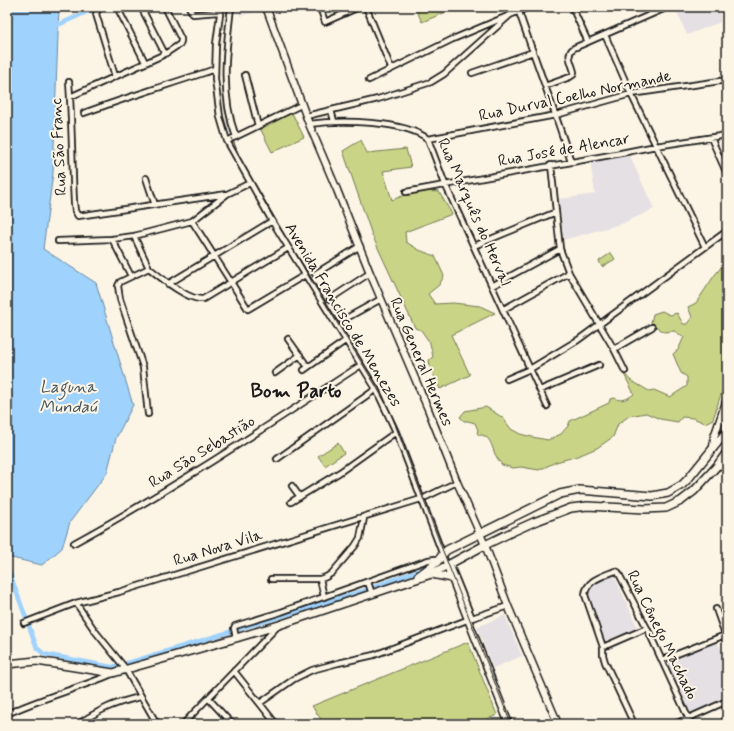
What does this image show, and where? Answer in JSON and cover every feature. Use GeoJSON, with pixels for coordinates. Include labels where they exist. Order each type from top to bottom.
{"type":"FeatureCollection","features":[{"type":"Feature","properties":{"kind":"main road"},"geometry":{"type":"LineString","coordinates":[[410,582],[437,562],[443,554],[459,544],[529,508],[568,491],[613,491],[652,496],[668,493],[676,489],[688,479],[727,431]]}},
{"type":"Feature","properties":{"kind":"main road"},"geometry":{"type":"LineString","coordinates":[[704,480],[715,462],[713,448]]}},
{"type":"Feature","properties":{"kind":"main road"},"geometry":{"type":"LineString","coordinates":[[7,664],[40,661],[112,673],[202,648],[234,631],[279,625],[372,592],[410,582],[432,574],[514,530],[578,506],[645,509],[666,508],[687,497],[704,480],[727,452]]}},
{"type":"Feature","properties":{"kind":"main road"},"geometry":{"type":"LineString","coordinates":[[529,508],[529,514],[534,522]]}},
{"type":"Feature","properties":{"kind":"main road"},"geometry":{"type":"LineString","coordinates":[[509,519],[513,523],[514,530]]}},
{"type":"Feature","properties":{"kind":"main road"},"geometry":{"type":"LineString","coordinates":[[459,544],[459,550],[466,555]]}},
{"type":"Feature","properties":{"kind":"main road"},"geometry":{"type":"LineString","coordinates":[[432,574],[452,578]]}},
{"type":"Feature","properties":{"kind":"street"},"geometry":{"type":"LineString","coordinates":[[101,7],[98,9],[96,14],[115,76]]}},
{"type":"Feature","properties":{"kind":"street"},"geometry":{"type":"LineString","coordinates":[[117,7],[145,62]]}},
{"type":"Feature","properties":{"kind":"street"},"geometry":{"type":"LineString","coordinates":[[141,7],[165,54]]}},
{"type":"Feature","properties":{"kind":"street"},"geometry":{"type":"LineString","coordinates":[[70,97],[165,54],[181,43],[179,35],[165,7]]}},
{"type":"Feature","properties":{"kind":"street"},"geometry":{"type":"LineString","coordinates":[[189,7],[193,14],[219,11]]}},
{"type":"Feature","properties":{"kind":"street"},"geometry":{"type":"LineString","coordinates":[[215,7],[219,11]]}},
{"type":"Feature","properties":{"kind":"street"},"geometry":{"type":"LineString","coordinates":[[231,7],[225,78],[229,113],[236,136]]}},
{"type":"Feature","properties":{"kind":"street","name":"Rua General Hermes"},"geometry":{"type":"LineString","coordinates":[[266,7],[301,105],[457,482],[485,545],[508,606],[556,723]]}},
{"type":"Feature","properties":{"kind":"street"},"geometry":{"type":"LineString","coordinates":[[320,7],[325,22],[359,7]]}},
{"type":"Feature","properties":{"kind":"street"},"geometry":{"type":"LineString","coordinates":[[366,7],[391,68]]}},
{"type":"Feature","properties":{"kind":"street"},"geometry":{"type":"LineString","coordinates":[[369,80],[453,39],[529,7]]}},
{"type":"Feature","properties":{"kind":"street"},"geometry":{"type":"LineString","coordinates":[[572,7],[588,42]]}},
{"type":"Feature","properties":{"kind":"street"},"geometry":{"type":"LineString","coordinates":[[545,86],[573,75],[574,72],[569,54],[574,48],[668,7]]}},
{"type":"Feature","properties":{"kind":"street","name":"Avenida Francisco de Menezes"},"geometry":{"type":"LineString","coordinates":[[219,11],[215,69],[217,101],[227,141],[272,222],[376,389],[396,432],[421,499],[443,554],[449,565],[452,578],[470,619],[509,724]]}},
{"type":"Feature","properties":{"kind":"street"},"geometry":{"type":"LineString","coordinates":[[519,12],[532,52],[556,115],[571,162]]}},
{"type":"Feature","properties":{"kind":"street"},"geometry":{"type":"LineString","coordinates":[[306,116],[378,99],[431,82],[444,74],[510,15]]}},
{"type":"Feature","properties":{"kind":"street"},"geometry":{"type":"LineString","coordinates":[[605,35],[631,94],[705,247]]}},
{"type":"Feature","properties":{"kind":"street"},"geometry":{"type":"LineString","coordinates":[[472,73],[532,52]]}},
{"type":"Feature","properties":{"kind":"street"},"geometry":{"type":"LineString","coordinates":[[84,113],[121,99],[151,89],[164,87],[215,69]]}},
{"type":"Feature","properties":{"kind":"street"},"geometry":{"type":"LineString","coordinates":[[245,75],[258,126]]}},
{"type":"Feature","properties":{"kind":"street","name":"Rua Durval Coelho Normande"},"geometry":{"type":"LineString","coordinates":[[428,139],[556,115],[631,94],[727,80]]}},
{"type":"Feature","properties":{"kind":"street","name":"Rua São Franc"},"geometry":{"type":"LineString","coordinates":[[69,82],[75,211],[78,216],[154,205]]}},
{"type":"Feature","properties":{"kind":"street"},"geometry":{"type":"LineString","coordinates":[[227,141],[301,105]]}},
{"type":"Feature","properties":{"kind":"street"},"geometry":{"type":"LineString","coordinates":[[331,110],[334,122]]}},
{"type":"Feature","properties":{"kind":"street","name":"Rua Marquês do Herval"},"geometry":{"type":"LineString","coordinates":[[309,124],[334,122],[389,126],[415,132],[428,139],[445,184],[504,309],[507,322],[548,406]]}},
{"type":"Feature","properties":{"kind":"street","name":"Rua José de Alencar"},"geometry":{"type":"LineString","coordinates":[[406,192],[656,146],[727,135]]}},
{"type":"Feature","properties":{"kind":"street"},"geometry":{"type":"LineString","coordinates":[[711,138],[727,174]]}},
{"type":"Feature","properties":{"kind":"street"},"geometry":{"type":"LineString","coordinates":[[551,165],[560,249],[569,273],[614,348],[625,371]]}},
{"type":"Feature","properties":{"kind":"street"},"geometry":{"type":"LineString","coordinates":[[146,178],[154,205],[227,194]]}},
{"type":"Feature","properties":{"kind":"street"},"geometry":{"type":"LineString","coordinates":[[58,241],[112,239],[134,236],[192,221],[227,194],[250,183]]}},
{"type":"Feature","properties":{"kind":"street"},"geometry":{"type":"LineString","coordinates":[[474,246],[556,212]]}},
{"type":"Feature","properties":{"kind":"street"},"geometry":{"type":"LineString","coordinates":[[192,221],[248,309],[305,275]]}},
{"type":"Feature","properties":{"kind":"street"},"geometry":{"type":"LineString","coordinates":[[168,284],[272,222]]}},
{"type":"Feature","properties":{"kind":"street"},"geometry":{"type":"LineString","coordinates":[[507,379],[530,369],[600,324],[727,231]]}},
{"type":"Feature","properties":{"kind":"street"},"geometry":{"type":"LineString","coordinates":[[134,236],[149,268],[168,284],[199,300],[232,283],[288,248]]}},
{"type":"Feature","properties":{"kind":"street"},"geometry":{"type":"LineString","coordinates":[[112,239],[131,276]]}},
{"type":"Feature","properties":{"kind":"street"},"geometry":{"type":"LineString","coordinates":[[315,274],[360,246]]}},
{"type":"Feature","properties":{"kind":"street"},"geometry":{"type":"LineString","coordinates":[[492,286],[560,249]]}},
{"type":"Feature","properties":{"kind":"street"},"geometry":{"type":"LineString","coordinates":[[148,414],[143,367],[118,289],[119,283],[122,280],[149,268]]}},
{"type":"Feature","properties":{"kind":"street"},"geometry":{"type":"LineString","coordinates":[[330,299],[370,273]]}},
{"type":"Feature","properties":{"kind":"street"},"geometry":{"type":"LineString","coordinates":[[504,309],[569,273]]}},
{"type":"Feature","properties":{"kind":"street"},"geometry":{"type":"LineString","coordinates":[[343,320],[381,299]]}},
{"type":"Feature","properties":{"kind":"street"},"geometry":{"type":"LineString","coordinates":[[614,348],[652,327]]}},
{"type":"Feature","properties":{"kind":"street"},"geometry":{"type":"LineString","coordinates":[[288,340],[308,367]]}},
{"type":"Feature","properties":{"kind":"street"},"geometry":{"type":"LineString","coordinates":[[304,370],[345,341]]}},
{"type":"Feature","properties":{"kind":"street"},"geometry":{"type":"LineString","coordinates":[[275,373],[300,355]]}},
{"type":"Feature","properties":{"kind":"street","name":"Rua São Sebastião"},"geometry":{"type":"LineString","coordinates":[[74,543],[181,482],[361,365]]}},
{"type":"Feature","properties":{"kind":"street"},"geometry":{"type":"LineString","coordinates":[[540,390],[599,365]]}},
{"type":"Feature","properties":{"kind":"street"},"geometry":{"type":"LineString","coordinates":[[277,459],[376,389]]}},
{"type":"Feature","properties":{"kind":"street"},"geometry":{"type":"LineString","coordinates":[[713,448],[714,437],[727,399]]}},
{"type":"Feature","properties":{"kind":"street"},"geometry":{"type":"LineString","coordinates":[[291,502],[340,472],[396,432]]}},
{"type":"Feature","properties":{"kind":"street"},"geometry":{"type":"LineString","coordinates":[[716,466],[727,467]]}},
{"type":"Feature","properties":{"kind":"street"},"geometry":{"type":"LineString","coordinates":[[426,497],[457,482]]}},
{"type":"Feature","properties":{"kind":"street"},"geometry":{"type":"LineString","coordinates":[[292,486],[300,497]]}},
{"type":"Feature","properties":{"kind":"street","name":"Rua Nova Vila"},"geometry":{"type":"LineString","coordinates":[[26,622],[76,603],[119,592],[364,518],[421,499]]}},
{"type":"Feature","properties":{"kind":"street"},"geometry":{"type":"LineString","coordinates":[[271,579],[320,579],[326,577],[332,573],[355,546],[360,538],[364,518]]}},
{"type":"Feature","properties":{"kind":"street"},"geometry":{"type":"LineString","coordinates":[[234,631],[432,559],[435,559],[437,562]]}},
{"type":"Feature","properties":{"kind":"street"},"geometry":{"type":"LineString","coordinates":[[449,565],[470,619]]}},
{"type":"Feature","properties":{"kind":"street","name":"Rua Cônego Machado"},"geometry":{"type":"LineString","coordinates":[[603,647],[586,599],[585,590],[591,582],[615,571],[618,572],[647,628],[691,724]]}},
{"type":"Feature","properties":{"kind":"street"},"geometry":{"type":"LineString","coordinates":[[320,579],[324,597]]}},
{"type":"Feature","properties":{"kind":"street"},"geometry":{"type":"LineString","coordinates":[[368,583],[372,592]]}},
{"type":"Feature","properties":{"kind":"street"},"geometry":{"type":"LineString","coordinates":[[76,603],[126,669],[140,697],[157,724]]}},
{"type":"Feature","properties":{"kind":"street"},"geometry":{"type":"LineString","coordinates":[[260,703],[294,679],[312,670],[374,655],[508,606]]}},
{"type":"Feature","properties":{"kind":"street"},"geometry":{"type":"LineString","coordinates":[[662,660],[726,637],[716,609]]}},
{"type":"Feature","properties":{"kind":"street"},"geometry":{"type":"LineString","coordinates":[[183,724],[279,625]]}},
{"type":"Feature","properties":{"kind":"street"},"geometry":{"type":"LineString","coordinates":[[634,724],[605,662],[603,647],[647,628]]}},
{"type":"Feature","properties":{"kind":"street"},"geometry":{"type":"LineString","coordinates":[[234,671],[276,724]]}},
{"type":"Feature","properties":{"kind":"street"},"geometry":{"type":"LineString","coordinates":[[7,714],[27,704],[86,685],[112,673]]}},
{"type":"Feature","properties":{"kind":"street"},"geometry":{"type":"LineString","coordinates":[[78,724],[108,706],[140,697]]}},
{"type":"Feature","properties":{"kind":"street"},"geometry":{"type":"LineString","coordinates":[[208,698],[232,724]]}},
{"type":"Feature","properties":{"kind":"street"},"geometry":{"type":"LineString","coordinates":[[674,724],[727,701]]}},
{"type":"Feature","properties":{"kind":"shaded area"},"geometry":{"type":"Polygon","coordinates":[[[237,7],[261,7],[262,10],[240,16],[237,7]]]}},
{"type":"Feature","properties":{"kind":"shaded area"},"geometry":{"type":"Polygon","coordinates":[[[685,7],[717,7],[723,21],[687,35],[676,10],[685,7]]]}},
{"type":"Feature","properties":{"kind":"shaded area"},"geometry":{"type":"Polygon","coordinates":[[[629,154],[654,209],[621,224],[563,240],[559,199],[595,194],[590,160],[629,154]]]}},
{"type":"Feature","properties":{"kind":"shaded area"},"geometry":{"type":"Polygon","coordinates":[[[609,575],[614,575],[638,628],[602,642],[586,592],[588,586],[609,575]]]}},
{"type":"Feature","properties":{"kind":"shaded area"},"geometry":{"type":"Polygon","coordinates":[[[505,615],[522,656],[493,668],[477,627],[505,615]]]}},
{"type":"Feature","properties":{"kind":"shaded area"},"geometry":{"type":"Polygon","coordinates":[[[717,641],[727,661],[727,698],[694,712],[688,711],[664,662],[717,641]]]}},
{"type":"Feature","properties":{"kind":"green space"},"geometry":{"type":"Polygon","coordinates":[[[415,7],[441,7],[444,13],[422,22],[415,7]]]}},
{"type":"Feature","properties":{"kind":"green space"},"geometry":{"type":"Polygon","coordinates":[[[291,111],[304,137],[272,152],[259,126],[291,111]]]}},
{"type":"Feature","properties":{"kind":"green space"},"geometry":{"type":"Polygon","coordinates":[[[361,140],[367,153],[406,149],[411,167],[383,171],[392,200],[415,193],[439,192],[452,214],[405,232],[406,242],[419,250],[435,256],[444,276],[439,285],[428,294],[435,304],[453,303],[480,306],[495,313],[451,335],[470,375],[440,389],[430,367],[429,360],[433,357],[430,343],[421,330],[415,328],[372,235],[343,151],[361,140]]]}},
{"type":"Feature","properties":{"kind":"green space"},"geometry":{"type":"Polygon","coordinates":[[[611,253],[615,259],[602,267],[599,261],[611,253]]]}},
{"type":"Feature","properties":{"kind":"green space"},"geometry":{"type":"Polygon","coordinates":[[[727,260],[727,376],[713,419],[705,423],[693,418],[682,417],[678,422],[660,419],[646,413],[629,416],[618,424],[613,437],[597,448],[578,456],[556,462],[539,470],[521,467],[513,468],[502,465],[488,439],[477,433],[478,430],[475,423],[464,421],[460,417],[465,411],[486,407],[503,418],[511,429],[520,434],[548,440],[561,434],[568,426],[570,421],[609,403],[610,399],[614,398],[620,400],[634,394],[623,372],[630,380],[649,391],[654,390],[670,397],[687,386],[687,377],[681,373],[673,354],[678,350],[684,337],[674,331],[664,332],[651,323],[653,314],[662,311],[670,315],[677,313],[683,324],[687,324],[692,317],[688,307],[696,303],[727,260]]]}},
{"type":"Feature","properties":{"kind":"green space"},"geometry":{"type":"Polygon","coordinates":[[[338,443],[344,453],[325,466],[318,456],[338,443]]]}},
{"type":"Feature","properties":{"kind":"green space"},"geometry":{"type":"Polygon","coordinates":[[[468,642],[497,715],[476,724],[324,724],[312,706],[468,642]]]}},
{"type":"Feature","properties":{"kind":"water","name":"Laguna Mundaú"},"geometry":{"type":"Polygon","coordinates":[[[7,7],[59,7],[53,173],[43,249],[96,283],[133,405],[116,438],[107,473],[70,522],[62,548],[42,565],[7,557],[7,7]]]}},
{"type":"Feature","properties":{"kind":"waterway"},"geometry":{"type":"LineString","coordinates":[[58,25],[91,10]]}},
{"type":"Feature","properties":{"kind":"waterway"},"geometry":{"type":"LineString","coordinates":[[7,566],[37,648],[44,654],[112,667],[360,592],[422,569]]}},
{"type":"Feature","properties":{"kind":"tram line"},"geometry":{"type":"LineString","coordinates":[[232,138],[240,158],[312,282],[390,411],[511,724]]}},
{"type":"Feature","properties":{"kind":"district","name":"Bom Parto"},"geometry":{"type":"Point","coordinates":[296,391]}}]}
